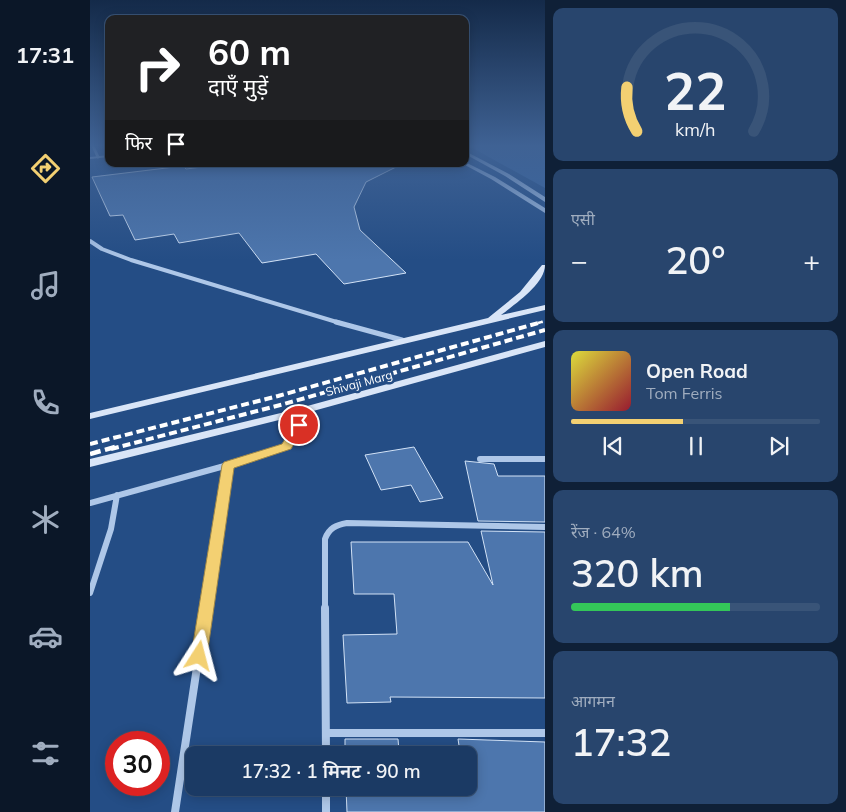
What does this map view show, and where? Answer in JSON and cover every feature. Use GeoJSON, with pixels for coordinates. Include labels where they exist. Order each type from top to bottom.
{"type":"FeatureCollection","features":[{"type":"Feature","properties":{"kind":"main road"},"geometry":{"type":"LineString","coordinates":[[489,320],[523,294],[545,267]]}},
{"type":"Feature","properties":{"kind":"main road"},"geometry":{"type":"LineString","coordinates":[[90,416],[545,307]]}},
{"type":"Feature","properties":{"kind":"main road","name":"Shivaji Marg"},"geometry":{"type":"LineString","coordinates":[[90,463],[291,414],[545,344]]}},
{"type":"Feature","properties":{"kind":"street"},"geometry":{"type":"LineString","coordinates":[[502,184],[545,211]]}},
{"type":"Feature","properties":{"kind":"street"},"geometry":{"type":"LineString","coordinates":[[521,184],[545,200]]}},
{"type":"Feature","properties":{"kind":"street"},"geometry":{"type":"LineString","coordinates":[[90,241],[102,249],[131,260],[311,315],[402,340]]}},
{"type":"Feature","properties":{"kind":"street"},"geometry":{"type":"LineString","coordinates":[[90,503],[228,465],[286,446],[299,425],[291,414]]}},
{"type":"Feature","properties":{"kind":"street"},"geometry":{"type":"LineString","coordinates":[[480,459],[545,459]]}},
{"type":"Feature","properties":{"kind":"street"},"geometry":{"type":"LineString","coordinates":[[175,812],[228,465]]}},
{"type":"Feature","properties":{"kind":"street"},"geometry":{"type":"LineString","coordinates":[[90,593],[111,529],[117,495]]}},
{"type":"Feature","properties":{"kind":"street"},"geometry":{"type":"LineString","coordinates":[[326,746],[325,539],[331,527],[347,523],[545,527]]}},
{"type":"Feature","properties":{"kind":"street"},"geometry":{"type":"LineString","coordinates":[[327,733],[545,733]]}},
{"type":"Feature","properties":{"kind":"street"},"geometry":{"type":"LineString","coordinates":[[326,796],[326,812]]}},
{"type":"Feature","properties":{"kind":"building"},"geometry":{"type":"Polygon","coordinates":[[[95,184],[365,184],[354,207],[360,230],[406,273],[344,284],[316,254],[262,263],[239,233],[179,243],[174,234],[135,240],[123,215],[110,216],[95,184]]]}},
{"type":"Feature","properties":{"kind":"building"},"geometry":{"type":"Polygon","coordinates":[[[414,447],[443,498],[420,502],[411,485],[381,490],[365,455],[414,447]]]}},
{"type":"Feature","properties":{"kind":"building"},"geometry":{"type":"Polygon","coordinates":[[[465,461],[494,464],[498,476],[545,476],[545,522],[478,521],[465,461]]]}},
{"type":"Feature","properties":{"kind":"building"},"geometry":{"type":"Polygon","coordinates":[[[481,531],[545,532],[545,698],[390,697],[391,702],[347,703],[343,635],[397,634],[394,594],[354,594],[351,542],[468,542],[493,585],[481,531]]]}},
{"type":"Feature","properties":{"kind":"building"},"geometry":{"type":"Polygon","coordinates":[[[345,739],[398,739],[399,746],[345,746],[345,739]]]}},
{"type":"Feature","properties":{"kind":"building"},"geometry":{"type":"Polygon","coordinates":[[[458,739],[545,742],[545,812],[347,812],[346,796],[477,796],[477,746],[459,746],[458,739]]]}},
{"type":"Feature","properties":{"kind":"railway"},"geometry":{"type":"LineString","coordinates":[[538,323],[545,321]]}},
{"type":"Feature","properties":{"kind":"railway"},"geometry":{"type":"LineString","coordinates":[[90,444],[278,396],[542,322]]}},
{"type":"Feature","properties":{"kind":"railway"},"geometry":{"type":"LineString","coordinates":[[111,449],[284,404],[545,330]]}},
{"type":"Feature","properties":{"kind":"railway"},"geometry":{"type":"LineString","coordinates":[[90,454],[115,447]]}},
{"type":"Feature","properties":{"kind":"route"},"geometry":{"type":"LineString","coordinates":[[199,656],[228,465],[286,446],[299,425]]}}]}
